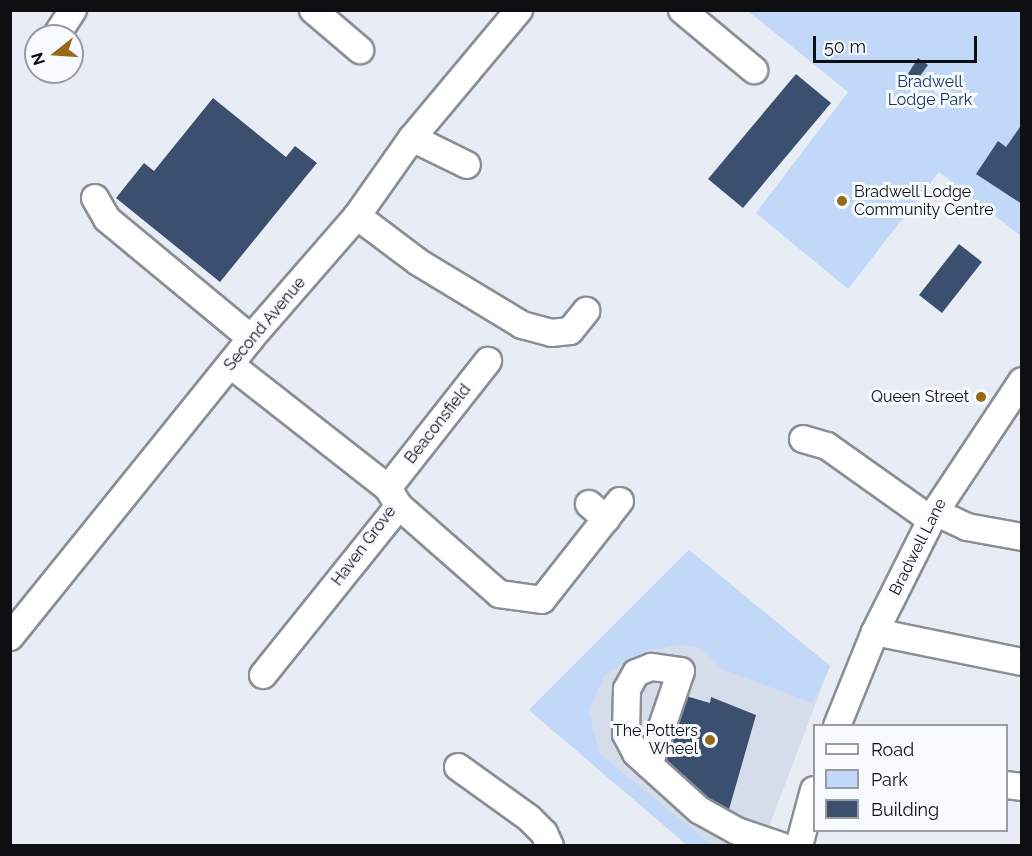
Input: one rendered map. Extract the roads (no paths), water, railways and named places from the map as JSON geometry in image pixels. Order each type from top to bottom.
[{"type":"street","points":[[64,24],[73,10]]},
{"type":"street","name":"Second Avenue","points":[[10,638],[251,338],[357,216],[412,138],[519,10]]},
{"type":"street","points":[[682,10],[754,70]]},
{"type":"street","points":[[326,14],[360,50]]},
{"type":"street","points":[[412,138],[468,165]]},
{"type":"street","points":[[95,198],[107,219],[251,338]]},
{"type":"street","points":[[357,216],[418,262],[522,325],[551,333],[570,331],[586,311]]},
{"type":"street","name":"Beaconsfield","points":[[393,497],[488,361]]},
{"type":"street","name":"Haven Grove","points":[[231,364],[393,497],[263,675]]},
{"type":"street","name":"Bradwell Lane","points":[[838,724],[875,632],[933,516],[1011,412],[1022,381]]},
{"type":"street","points":[[803,439],[835,451],[933,516],[967,527],[1022,537]]},
{"type":"street","points":[[393,497],[499,594],[542,600],[605,508]]},
{"type":"street","points":[[875,632],[1022,662]]},
{"type":"street","points":[[650,765],[699,810],[737,831],[782,846]]},
{"type":"street","points":[[458,767],[529,818],[544,833],[550,846]]},
{"type":"street","points":[[799,846],[813,794]]},
{"type":"place","name":"Bradwell Lodge Community Centre","points":[[842,201]]},
{"type":"place","name":"Queen Street","points":[[981,397]]},
{"type":"place","name":"The Potters Wheel","points":[[710,740]]},
{"type":"park label","name":"Bradwell Lodge Park","points":[[930,91]]}]
